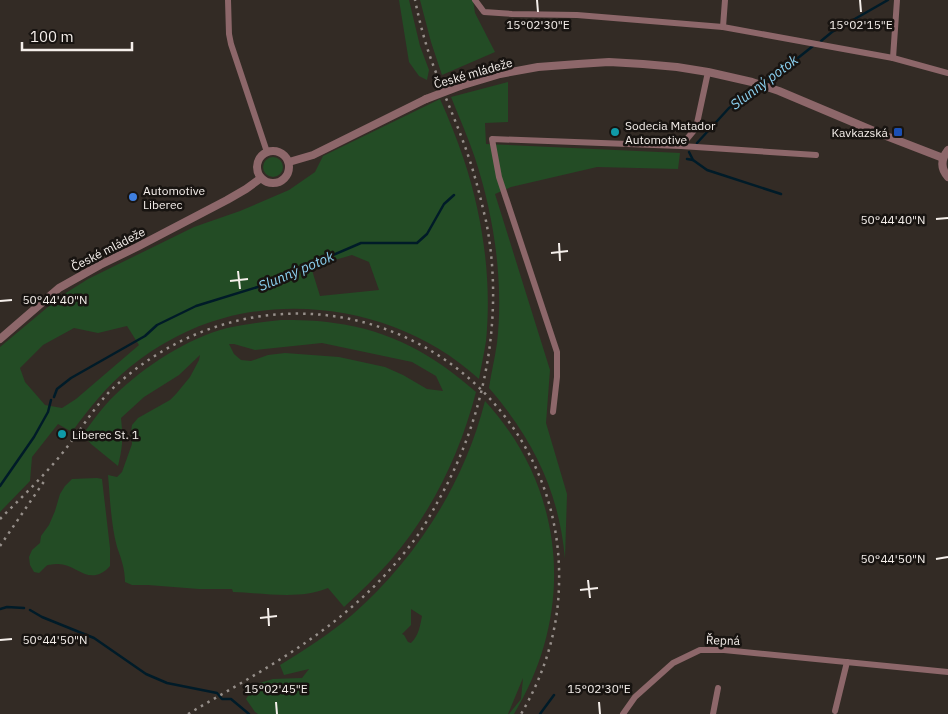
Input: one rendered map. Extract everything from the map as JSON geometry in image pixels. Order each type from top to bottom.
[{"type":"street","points":[[228,0],[228,23],[231,44],[267,152]]},
{"type":"street","points":[[475,0],[484,12],[577,15],[723,27],[893,58],[948,73]]},
{"type":"street","points":[[723,27],[725,0]]},
{"type":"street","points":[[893,58],[897,0]]},
{"type":"street","name":"České mládeže","points":[[289,162],[313,155],[426,99],[460,86],[500,74],[538,68],[610,62],[677,67],[752,82],[772,88],[943,158]]},
{"type":"street","points":[[681,146],[696,128],[708,72]]},
{"type":"street","points":[[553,412],[557,377],[557,352],[499,177],[492,139],[681,146],[816,155]]},
{"type":"street","points":[[948,150],[943,158],[942,168],[948,177]]},
{"type":"street","points":[[267,152],[280,152],[286,156],[289,162],[288,173],[281,181],[270,183],[260,178],[257,169],[258,162],[262,155],[267,152]]},
{"type":"street","name":"České mládeže","points":[[0,339],[59,288],[227,200],[260,178]]},
{"type":"street","name":"Řepná","points":[[622,714],[635,697],[673,663],[700,650],[724,650],[948,672]]},
{"type":"street","points":[[835,711],[847,662]]},
{"type":"street","points":[[712,714],[718,688]]},
{"type":"green space","points":[[399,0],[409,0],[420,46],[429,70],[427,80],[419,76],[409,62]]},
{"type":"green space","points":[[420,0],[473,0],[475,13],[495,52],[442,75]]},
{"type":"green space","points":[[508,82],[508,122],[485,123],[486,144],[680,153],[678,169],[597,167],[511,187],[495,194],[550,370],[546,423],[567,494],[565,559],[557,511],[541,467],[519,427],[489,388],[499,320],[496,249],[482,180],[451,97]]},
{"type":"green space","points":[[440,99],[459,144],[471,182],[481,226],[487,272],[488,318],[479,379],[452,358],[423,340],[392,326],[359,316],[325,310],[291,309],[257,311],[224,318],[186,332],[140,359],[106,390],[72,432],[58,424],[32,457],[30,481],[0,512],[0,347],[61,296],[88,279],[194,227],[240,211],[289,190],[315,172],[323,156]],"holes":[[[352,255],[369,262],[379,290],[320,296],[311,267]],[[127,326],[139,345],[76,399],[62,408],[45,405],[25,382],[20,368],[43,345],[74,328],[98,333]]]},
{"type":"green space","points":[[273,157],[280,160],[283,167],[280,174],[273,177],[266,174],[263,167],[266,160]]},
{"type":"green space","points":[[281,320],[321,321],[354,326],[392,338],[427,356],[476,392],[453,460],[419,523],[374,579],[344,607],[328,588],[306,594],[282,595],[233,592],[232,589],[132,585],[125,582],[124,568],[113,530],[108,475],[117,477],[122,472],[132,444],[132,425],[138,418],[170,400],[176,394],[190,377],[200,355],[179,375],[144,397],[121,418],[122,442],[118,466],[91,444],[83,434],[102,409],[127,384],[181,346],[227,328]],"holes":[[[322,343],[412,362],[436,376],[443,391],[427,389],[385,367],[339,357],[285,353],[268,355],[251,361],[241,360],[234,354],[229,344],[255,350]]]},
{"type":"green space","points":[[485,401],[512,436],[532,473],[546,512],[553,552],[553,593],[547,634],[534,675],[514,714],[509,714],[521,699],[523,678],[508,714],[258,714],[255,712],[246,699],[256,684],[273,679],[302,678],[309,669],[284,675],[280,665],[317,642],[352,615],[397,570],[417,545],[451,490],[476,432]],"holes":[[[411,609],[422,616],[416,637],[411,643],[408,642],[402,634],[411,625]]]},
{"type":"green space","points":[[72,479],[102,479],[110,548],[110,566],[96,575],[83,573],[63,564],[47,566],[39,573],[34,572],[30,565],[29,557],[32,550],[40,543],[41,536],[49,525],[60,494],[65,486]]},
{"type":"waterway","name":"Slunný potok","points":[[821,41],[832,32],[888,0]]},
{"type":"waterway","name":"Slunný potok","points":[[765,84],[813,46]]},
{"type":"waterway","name":"Slunný potok","points":[[697,143],[729,108],[761,87]]},
{"type":"waterway","name":"Slunný potok","points":[[687,159],[693,160],[689,152]]},
{"type":"waterway","points":[[693,160],[707,170],[781,194]]},
{"type":"waterway","name":"Slunný potok","points":[[54,397],[57,389],[71,378],[145,336],[157,325],[196,306],[261,286],[361,243],[417,243],[427,234],[444,204],[454,195]]},
{"type":"waterway","name":"Slunný potok","points":[[0,486],[34,437],[48,412],[51,400]]},
{"type":"waterway","points":[[0,609],[7,607],[24,608]]},
{"type":"waterway","points":[[30,610],[42,617],[94,638],[146,674],[167,683],[217,693],[222,699],[231,699],[249,714]]},
{"type":"waterway","points":[[540,714],[554,695]]},
{"type":"railway","points":[[188,714],[310,640],[347,611],[373,587],[412,543],[422,528],[454,471],[468,437],[479,402],[492,330],[493,293],[491,257],[486,221],[474,174],[429,53],[415,0]]},
{"type":"railway","points":[[0,519],[57,460],[98,405],[120,381],[166,349],[191,336],[270,315],[335,316],[395,333],[450,363],[496,405],[531,457],[553,518],[559,585],[556,619],[543,668],[521,714]]},
{"type":"railway","points":[[0,546],[45,480]]},
{"type":"place","name":"Sodecia Matador Automotive","points":[[615,132]]},
{"type":"place","name":"Kavkazská","points":[[898,132]]},
{"type":"place","name":"Automotive Liberec","points":[[133,197]]},
{"type":"place","name":"Liberec St. 1","points":[[62,434]]}]
